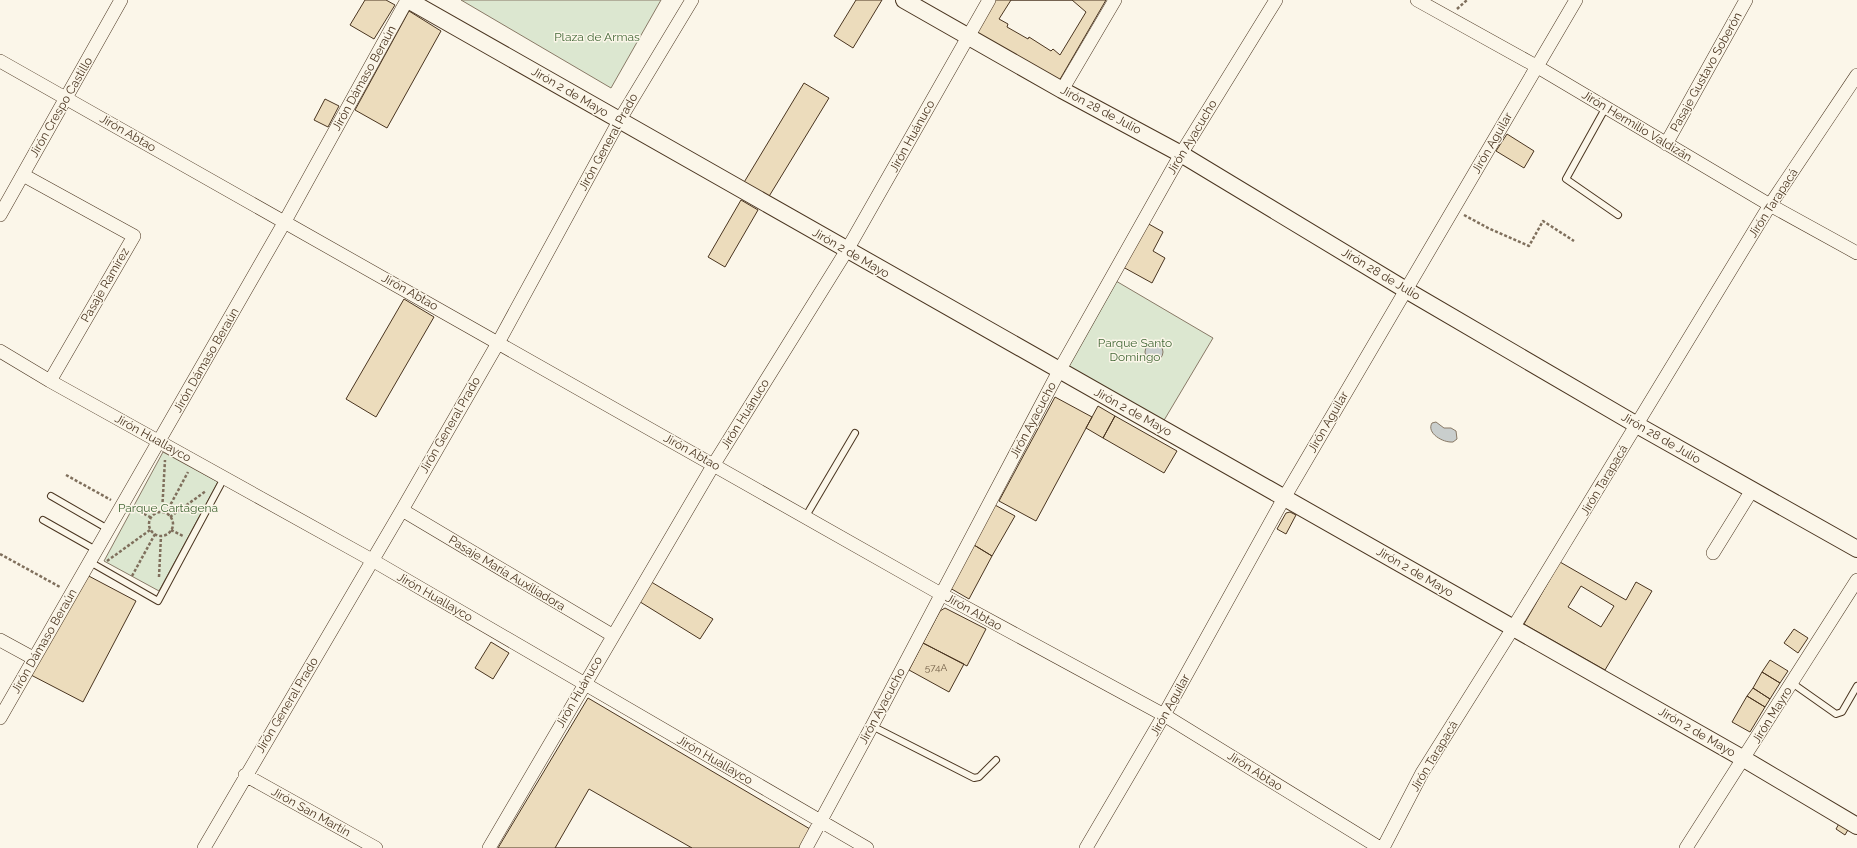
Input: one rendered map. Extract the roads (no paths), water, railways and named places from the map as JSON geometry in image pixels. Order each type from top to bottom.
[{"type":"street","name":"Jirón Crespo Castillo","points":[[0,214],[67,98],[121,0]]},
{"type":"street","name":"Jirón 2 de Mayo","points":[[408,0],[1744,759],[1857,826]]},
{"type":"street","name":"Jirón Dámaso Beraún","points":[[0,718],[71,593],[94,564],[96,550],[122,504],[162,444],[408,0]]},
{"type":"street","name":"Jirón General Prado","points":[[204,848],[245,775],[402,510],[498,343],[619,121],[692,0]]},
{"type":"street","name":"Jirón 28 de Julio","points":[[904,0],[1062,90],[1181,154],[1406,290],[1637,425],[1857,549]]},
{"type":"street","name":"Jirón Huánuco","points":[[489,848],[714,464],[847,250],[989,0]]},
{"type":"street","points":[[1062,90],[1115,0]]},
{"type":"street","name":"Jirón Ayacucho","points":[[806,848],[1060,371],[1181,154],[1276,0]]},
{"type":"street","name":"Jirón Hermilio Valdizán","points":[[1417,0],[1536,66],[1770,205],[1857,253]]},
{"type":"street","name":"Jirón Aguilar","points":[[1086,848],[1164,715],[1284,498],[1576,0]]},
{"type":"street","name":"Pasaje Gustavo Soberón","points":[[1666,144],[1746,0]]},
{"type":"street","name":"Jirón Abtao","points":[[0,61],[284,223],[410,291],[498,343],[806,516],[941,594],[1164,715],[1382,848]]},
{"type":"street","name":"Jirón Tarapacá","points":[[1382,848],[1422,773],[1513,628],[1770,205],[1857,75]]},
{"type":"street","name":"Pasaje Ramírez","points":[[23,175],[134,236],[50,381]]},
{"type":"street","name":"Jirón Huallayco","points":[[0,351],[162,444],[372,560],[867,848]]},
{"type":"street","points":[[1713,553],[1752,490]]},
{"type":"street","name":"Pasaje María Auxiliadora","points":[[402,510],[612,636]]},
{"type":"street","name":"Jirón Mayro","points":[[1686,848],[1857,580]]},
{"type":"street","points":[[0,640],[33,658]]},
{"type":"street","name":"Jirón San Martín","points":[[245,775],[376,848]]},
{"type":"lane","points":[[1606,107],[1566,180],[1618,215]]},
{"type":"lane","points":[[806,516],[855,433]]},
{"type":"lane","points":[[94,564],[158,601],[224,478]]},
{"type":"lane","points":[[50,496],[108,529]]},
{"type":"lane","points":[[43,520],[96,550]]},
{"type":"lane","points":[[1792,683],[1836,714],[1842,712],[1857,686]]},
{"type":"lane","points":[[872,726],[974,778],[979,777],[996,760]]},
{"type":"park label","name":"Plaza de Armas","points":[[597,37]]},
{"type":"park label","name":"Parque Santo Domingo","points":[[1135,350]]},
{"type":"park label","name":"Parque Cartagena","points":[[168,508]]}]
